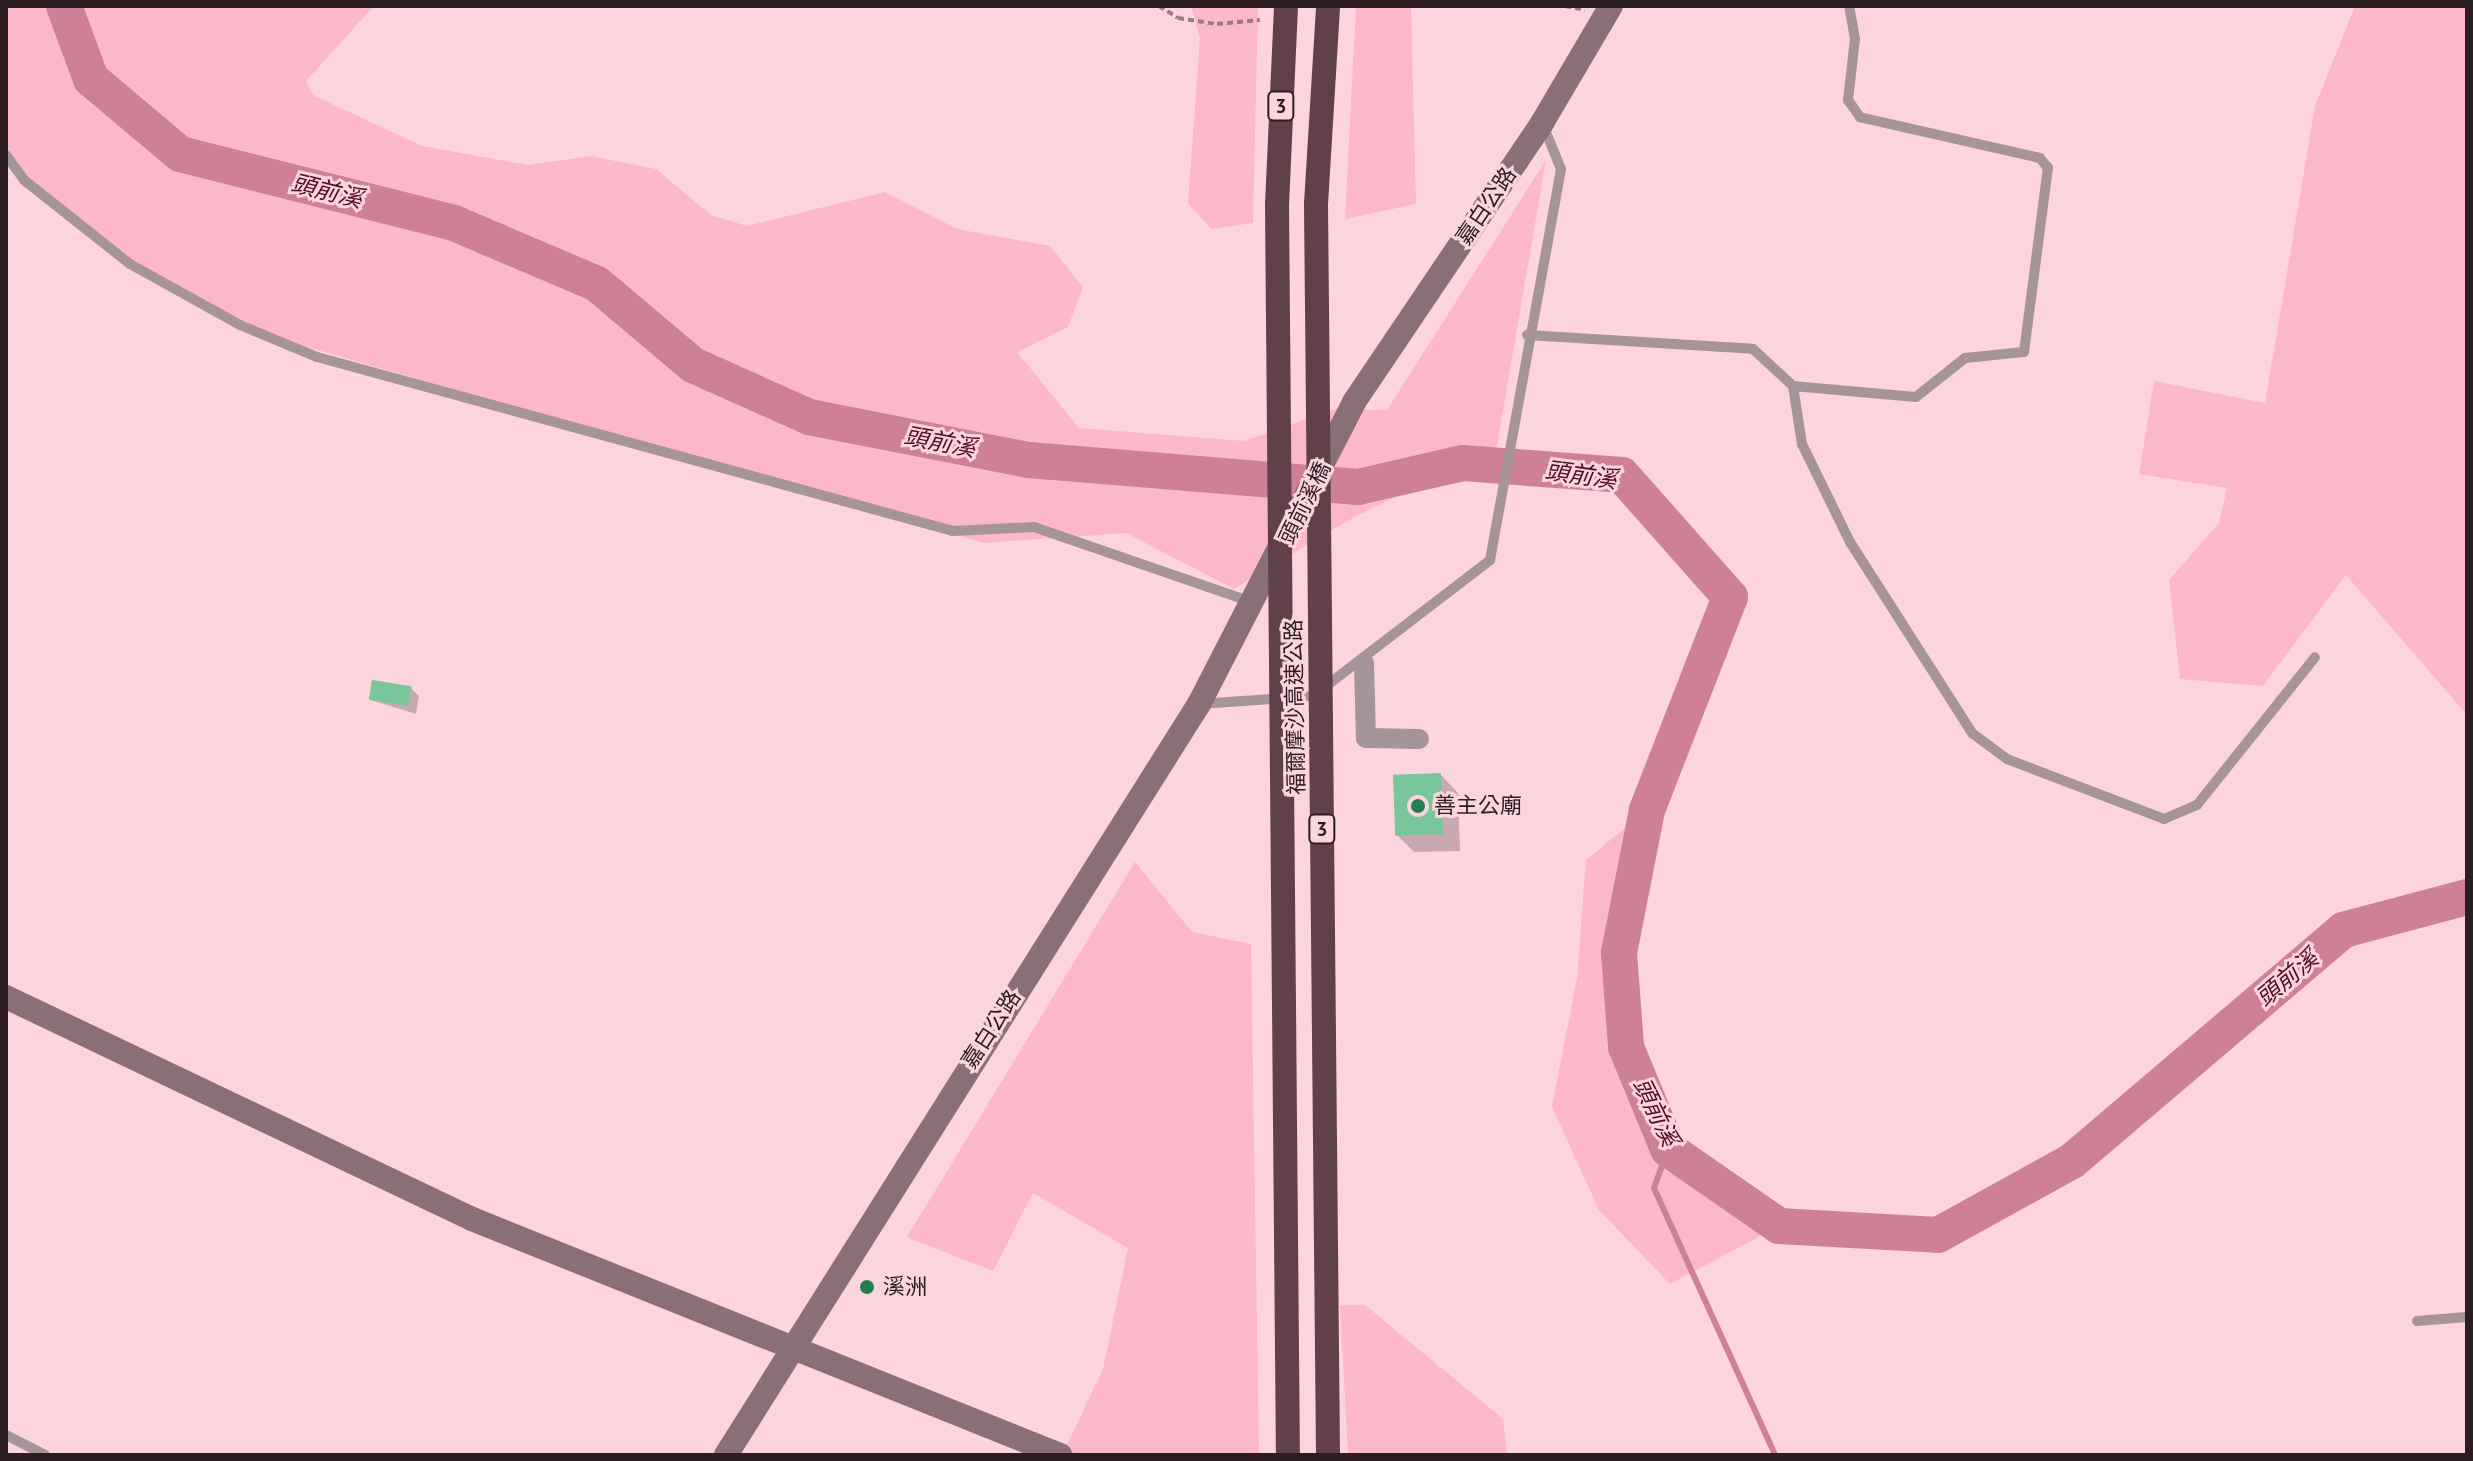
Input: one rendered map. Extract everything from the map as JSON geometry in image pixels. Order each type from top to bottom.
[{"type":"highway","name":"福爾摩沙高速公路","points":[[1286,6],[1277,205],[1288,1455]]},
{"type":"highway","name":"福爾摩沙高速公路","points":[[1328,6],[1316,204],[1328,1455]]},
{"type":"main road","name":"嘉白公路","points":[[1354,402],[1542,123],[1611,6]]},
{"type":"main road","name":"頭前溪橋","points":[[1256,603],[1354,402]]},
{"type":"main road","name":"嘉白公路","points":[[726,1455],[791,1343],[1199,704],[1256,603]]},
{"type":"main road","points":[[6,997],[472,1219],[791,1343],[1060,1455]]},
{"type":"street","points":[[1364,663],[1366,738],[1419,739]]},
{"type":"lane","points":[[1527,335],[1753,349],[1793,386],[1916,397],[1965,358],[2024,352],[2048,168],[2040,158],[1860,117],[1848,100],[1855,39],[1849,6]]},
{"type":"lane","points":[[1199,704],[1313,696],[1364,663],[1490,560],[1527,335],[1561,169],[1542,123]]},
{"type":"lane","points":[[6,155],[24,180],[130,264],[240,325],[317,357],[953,531],[1034,527],[1256,603]]},
{"type":"lane","points":[[1793,386],[1802,444],[1850,542],[1972,733],[2007,759],[2164,819],[2197,805],[2315,657]]},
{"type":"lane","points":[[2417,1321],[2467,1317]]},
{"type":"lane","points":[[6,1435],[45,1455]]},
{"type":"path","points":[[1159,6],[1204,22],[1260,20]]},
{"type":"shaded area","points":[[6,6],[374,6],[306,81],[313,95],[422,146],[528,165],[591,156],[656,169],[711,215],[747,226],[885,192],[957,229],[1050,246],[1083,287],[1068,327],[1017,352],[1079,428],[1244,441],[1335,409],[1387,410],[1546,160],[1497,446],[1347,521],[1234,589],[1126,533],[984,543],[252,331],[130,264],[24,180],[6,155]]},
{"type":"shaded area","points":[[1191,6],[1258,6],[1253,223],[1211,229],[1188,203],[1200,38]]},
{"type":"shaded area","points":[[1356,6],[1411,6],[1416,204],[1345,219]]},
{"type":"shaded area","points":[[2355,6],[2467,6],[2467,715],[2346,575],[2263,686],[2180,679],[2169,580],[2219,523],[2227,488],[2139,474],[2154,381],[2265,403],[2315,106]]},
{"type":"shaded area","points":[[1647,810],[1619,953],[1626,1047],[1668,1149],[1779,1226],[1670,1284],[1599,1210],[1552,1107],[1577,978],[1586,860]]},
{"type":"shaded area","points":[[1135,862],[1192,932],[1251,944],[1259,1455],[1063,1453],[1103,1369],[1128,1248],[1033,1193],[993,1271],[907,1237]]},
{"type":"shaded area","points":[[1340,1305],[1365,1305],[1503,1419],[1507,1455],[1348,1455]]},
{"type":"building","points":[[372,680],[412,686],[408,706],[369,700]]},
{"type":"building","name":"善主公廟","points":[[1441,773],[1443,834],[1395,836],[1393,775]]},
{"type":"waterway","name":"頭前溪","points":[[64,6],[91,79],[180,154],[454,223],[597,284],[693,365],[809,417],[1029,460],[1358,487],[1463,463],[1622,475],[1730,597],[1647,810],[1619,953],[1626,1047],[1668,1149],[1779,1226],[1938,1235],[2072,1161],[2343,930],[2467,897]]},
{"type":"waterway","points":[[1668,1149],[1654,1188],[1775,1455]]},
{"type":"place","name":"善主公廟","points":[[1418,806]]},
{"type":"place","name":"溪洲","points":[[867,1287]]}]
